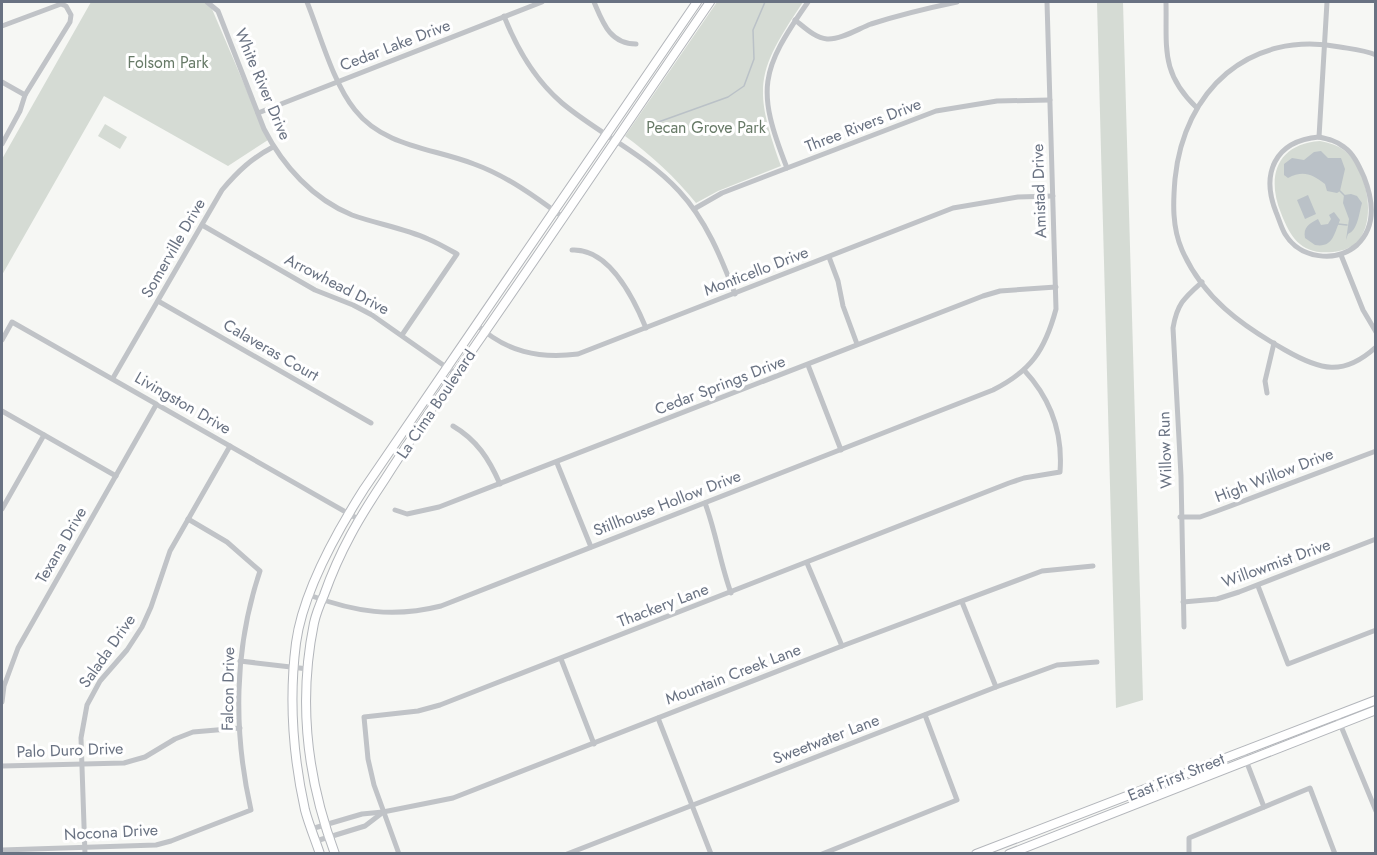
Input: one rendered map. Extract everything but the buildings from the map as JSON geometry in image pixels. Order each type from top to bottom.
[{"type":"street","name":"White River Drive","points":[[207,2],[218,11],[273,147],[288,168],[332,205],[359,217],[427,238],[457,254],[402,335]]},
{"type":"street","points":[[309,2],[338,81],[355,110],[369,125],[385,136],[476,164],[519,186],[564,218]]},
{"type":"street","name":"Cedar Lake Drive","points":[[258,113],[542,2]]},
{"type":"street","points":[[594,2],[608,31],[624,44],[636,44]]},
{"type":"street","name":"La Cima Boulevard","points":[[320,854],[305,812],[295,748],[292,702],[296,642],[309,595],[340,526],[697,2]]},
{"type":"street","name":"La Cima Boulevard","points":[[335,854],[315,793],[305,713],[314,621],[344,544],[358,519],[710,2]]},
{"type":"street","points":[[787,168],[772,131],[766,102],[766,89],[774,56],[808,2]]},
{"type":"street","points":[[795,20],[813,34],[824,39],[833,39],[915,11],[957,2]]},
{"type":"street","name":"Amistad Drive","points":[[1024,370],[1032,363],[1050,331],[1056,309],[1047,2]]},
{"type":"street","points":[[1166,2],[1168,65],[1180,90],[1197,108]]},
{"type":"street","points":[[1319,137],[1327,2]]},
{"type":"street","points":[[2,26],[61,4],[66,6],[71,15],[70,22],[25,96],[20,111],[2,144]]},
{"type":"street","points":[[504,16],[513,38],[543,84],[562,103],[664,176],[694,208],[714,242],[735,294]]},
{"type":"street","points":[[1376,55],[1323,44],[1301,43],[1277,47],[1247,58],[1226,72],[1208,91],[1197,108],[1182,142],[1176,171],[1173,217],[1183,252],[1202,282],[1219,304],[1234,318],[1310,364],[1325,368],[1339,367],[1352,362],[1376,347]]},
{"type":"street","points":[[2,82],[25,96]]},
{"type":"street","name":"Three Rivers Drive","points":[[694,208],[722,193],[936,111],[997,100],[1050,100]]},
{"type":"street","points":[[1319,137],[1343,145],[1351,153],[1358,163],[1372,200],[1371,223],[1365,235],[1359,243],[1341,255],[1314,255],[1302,251],[1292,243],[1285,234],[1269,190],[1269,178],[1283,150],[1294,142],[1319,137]]},
{"type":"street","name":"Somerville Drive","points":[[113,378],[222,190],[255,156],[273,147]]},
{"type":"street","name":"Monticello Drive","points":[[476,324],[515,350],[529,354],[563,356],[578,354],[953,208],[1018,197],[1053,196]]},
{"type":"street","name":"Arrowhead Drive","points":[[202,225],[315,290],[372,315],[456,374]]},
{"type":"street","points":[[572,250],[584,249],[599,258],[612,271],[632,296],[646,328]]},
{"type":"street","points":[[1341,255],[1363,310],[1376,332]]},
{"type":"street","points":[[829,257],[857,344]]},
{"type":"street","name":"Willow Run","points":[[1184,627],[1180,518],[1181,476],[1173,328],[1175,314],[1180,303],[1202,282]]},
{"type":"street","name":"Cedar Springs Drive","points":[[395,510],[407,514],[425,511],[500,484],[857,344],[1000,291],[1056,287]]},
{"type":"street","name":"Calaveras Court","points":[[158,301],[371,423]]},
{"type":"street","name":"Livingston Drive","points":[[2,340],[12,322],[358,519]]},
{"type":"street","points":[[1267,393],[1265,381],[1274,343]]},
{"type":"street","points":[[808,365],[841,450]]},
{"type":"street","name":"Stillhouse Hollow Drive","points":[[309,595],[360,610],[388,614],[416,612],[441,606],[993,390],[1009,382],[1024,370]]},
{"type":"street","name":"Thackery Lane","points":[[383,812],[368,759],[364,717],[418,711],[440,705],[1009,483],[1060,472],[1060,441],[1056,422],[1042,392],[1024,370]]},
{"type":"street","name":"Texana Drive","points":[[2,702],[3,686],[18,648],[156,405]]},
{"type":"street","points":[[2,411],[116,476]]},
{"type":"street","points":[[453,426],[475,441],[491,464],[500,484]]},
{"type":"street","points":[[2,509],[44,435]]},
{"type":"street","name":"Salada Drive","points":[[85,851],[82,726],[89,700],[100,681],[127,650],[142,627],[168,556],[230,446]]},
{"type":"street","name":"High Willow Drive","points":[[1180,518],[1200,517],[1376,451]]},
{"type":"street","points":[[557,463],[591,547]]},
{"type":"street","points":[[705,503],[713,525],[720,564],[731,593]]},
{"type":"street","name":"Falcon Drive","points":[[188,519],[231,545],[260,570],[246,619],[240,661],[240,728],[251,810]]},
{"type":"street","name":"Willowmist Drive","points":[[1183,602],[1217,599],[1258,586],[1376,539]]},
{"type":"street","points":[[807,563],[842,646]]},
{"type":"street","name":"Mountain Creek Lane","points":[[311,829],[362,814],[453,798],[842,646],[1042,571],[1093,566]]},
{"type":"street","points":[[1258,586],[1288,664],[1376,630]]},
{"type":"street","points":[[962,602],[996,687]]},
{"type":"street","points":[[561,659],[594,744]]},
{"type":"street","points":[[240,661],[308,669]]},
{"type":"street","name":"Sweetwater Lane","points":[[567,854],[1056,665],[1097,662]]},
{"type":"street","name":"East First Street","points":[[976,854],[1376,700]]},
{"type":"street","name":"East First Street","points":[[1009,854],[1159,793],[1376,710]]},
{"type":"street","points":[[1336,714],[1375,809]]},
{"type":"street","points":[[822,854],[957,800],[925,715]]},
{"type":"street","points":[[658,718],[711,854]]},
{"type":"street","name":"Palo Duro Drive","points":[[2,766],[132,762],[193,732],[240,728]]},
{"type":"street","points":[[1242,750],[1264,807]]},
{"type":"street","points":[[1155,784],[1159,793]]},
{"type":"street","points":[[1189,854],[1189,838],[1310,788],[1335,854]]},
{"type":"street","name":"Nocona Drive","points":[[2,850],[85,851],[161,844],[251,810]]},
{"type":"street","points":[[383,812],[399,854]]},
{"type":"street","name":"Mountain Creek Lane","points":[[316,841],[365,826],[383,812]]},
{"type":"street","points":[[1083,813],[1087,822]]},
{"type":"street","points":[[1045,828],[1049,838]]},
{"type":"green space","name":"Folsom Park","points":[[91,2],[209,2],[268,140],[228,166],[104,96],[2,275],[2,159]]},
{"type":"green space","name":"Pecan Grove Park","points":[[717,2],[803,2],[776,45],[764,80],[763,97],[766,116],[781,166],[718,191],[696,203],[663,167],[625,136]]},
{"type":"green space","points":[[1097,2],[1123,2],[1143,700],[1116,708]]},
{"type":"green space","points":[[105,124],[127,137],[120,149],[98,136]]},
{"type":"green space","points":[[1320,141],[1339,147],[1353,159],[1364,182],[1367,195],[1368,208],[1364,232],[1353,246],[1337,252],[1313,251],[1294,238],[1281,213],[1275,187],[1275,175],[1285,155],[1305,143]]},
{"type":"shaded area","points":[[1321,151],[1328,158],[1341,158],[1345,169],[1340,191],[1337,193],[1327,191],[1325,184],[1312,176],[1298,174],[1288,178],[1284,175],[1284,164],[1292,158],[1304,160],[1314,152]]},
{"type":"shaded area","points":[[1308,195],[1316,214],[1305,219],[1297,200]]},
{"type":"shaded area","points":[[1344,195],[1357,196],[1362,203],[1356,225],[1346,240],[1349,219],[1343,203]]},
{"type":"shaded area","points":[[1334,212],[1340,220],[1329,242],[1315,245],[1305,238],[1305,231],[1309,224],[1318,219],[1321,225],[1328,224],[1331,219],[1329,215]]},
{"type":"waterway","points":[[650,125],[728,97],[744,86],[754,59],[753,30],[765,2]]},
{"type":"waterway","points":[[1340,191],[1344,195]]},
{"type":"waterway","points":[[1338,224],[1347,225]]}]
